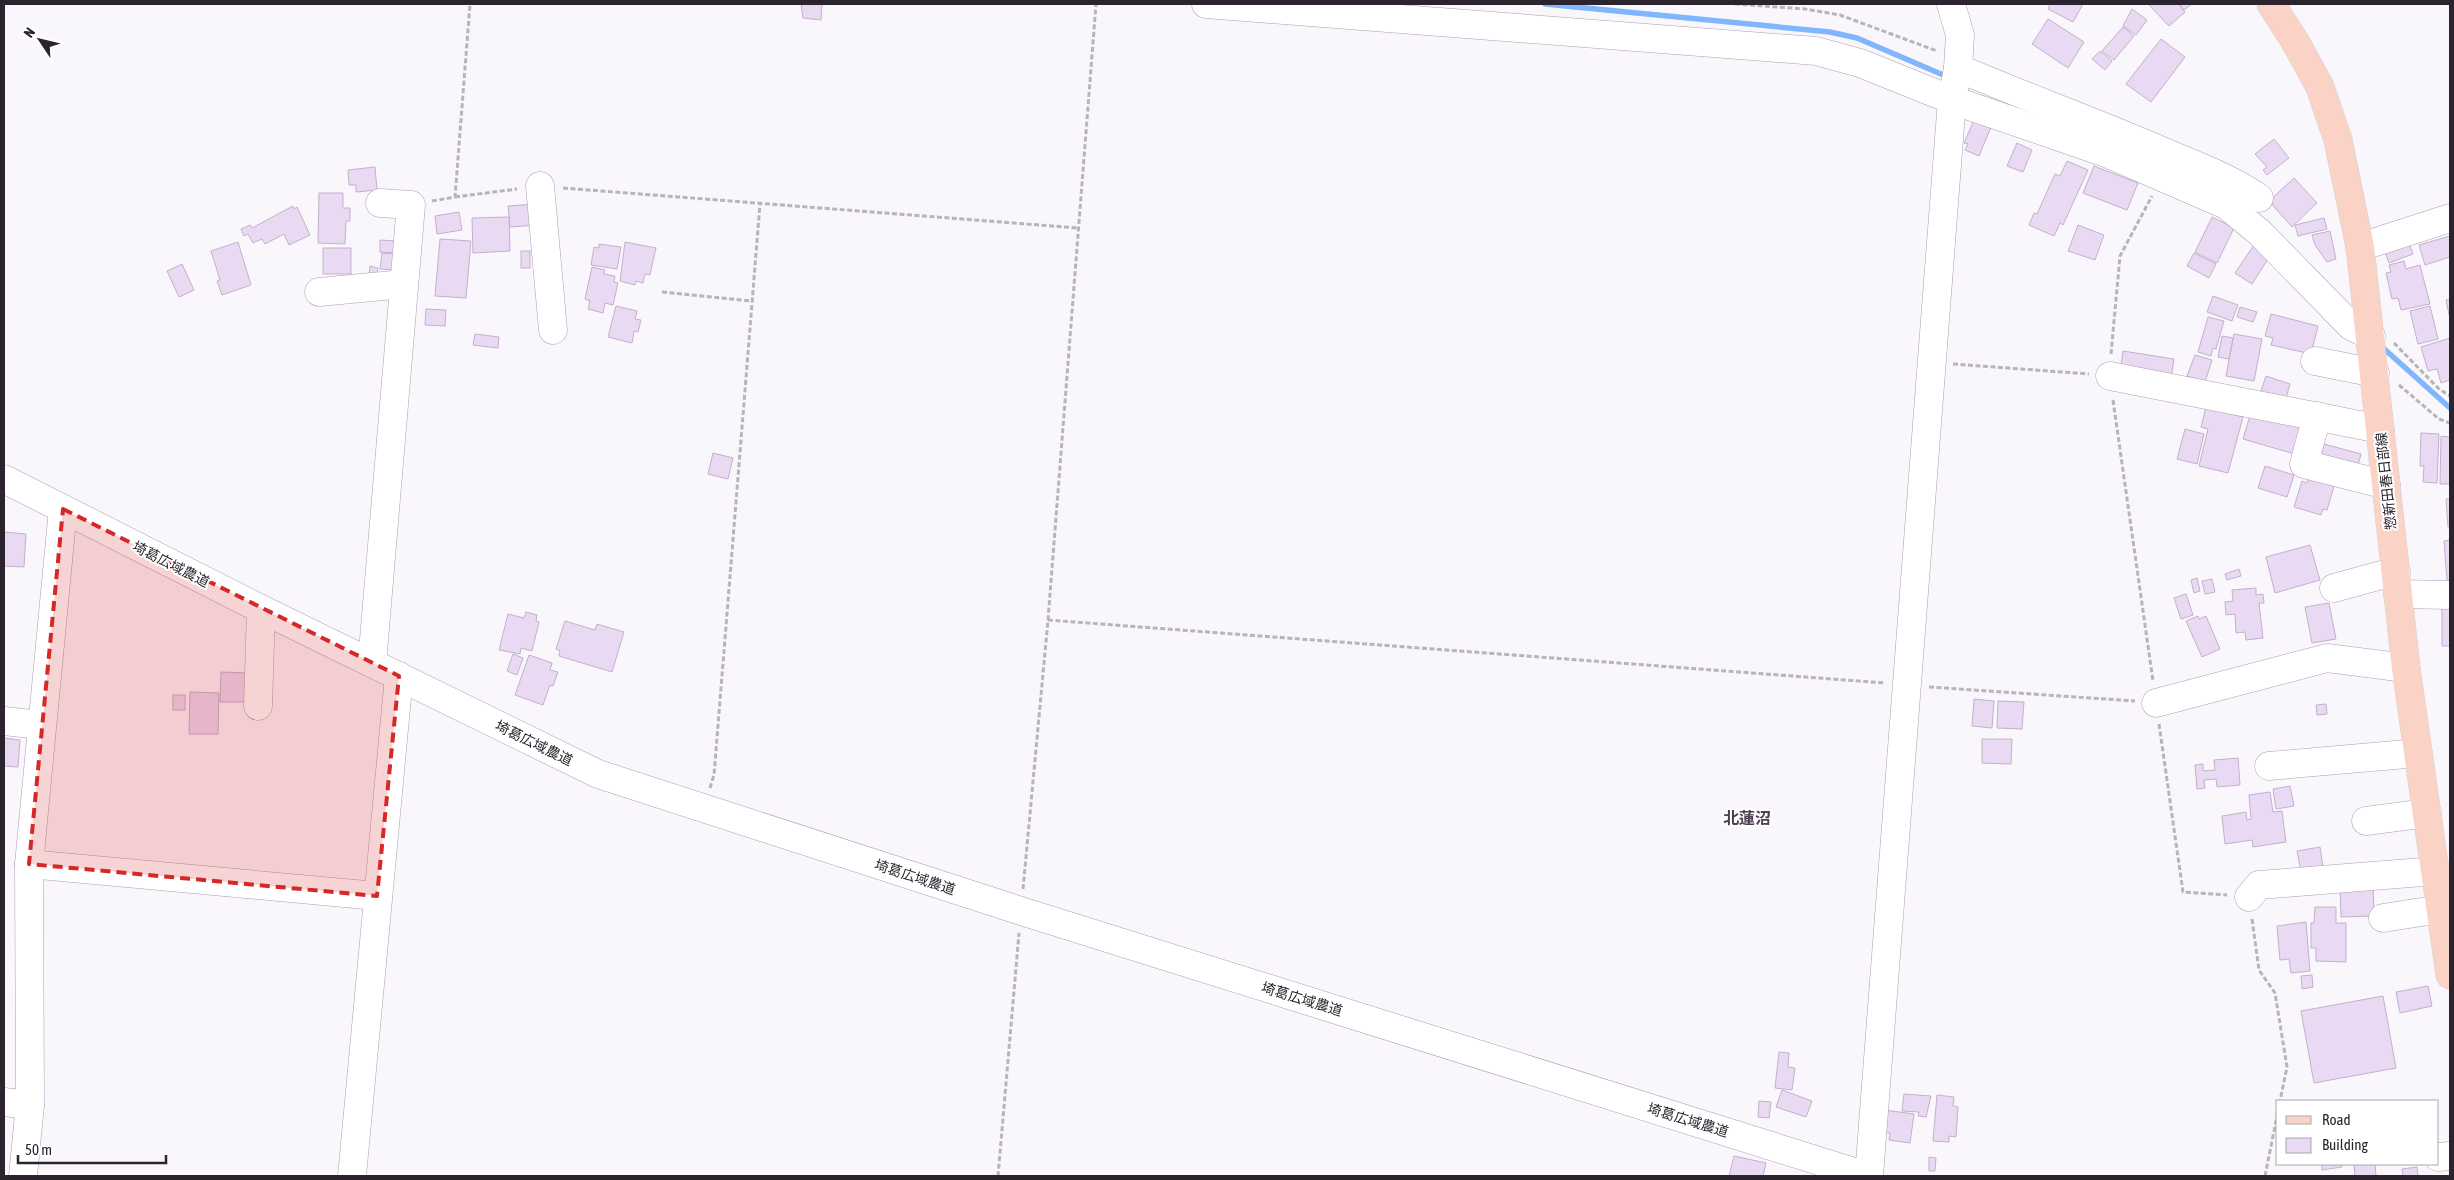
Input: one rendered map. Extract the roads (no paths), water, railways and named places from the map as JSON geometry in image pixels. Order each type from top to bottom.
[{"type":"main road","name":"惣新田春日部線","points":[[2270,4],[2296,43],[2320,87],[2338,140],[2360,247],[2372,341],[2406,668],[2450,975]]},
{"type":"street","points":[[1206,4],[1816,51],[1860,63],[1952,100],[2106,154],[2226,205],[2259,232],[2351,326],[2372,341]]},
{"type":"street","points":[[1868,1176],[1933,363],[1952,100],[1959,64],[1960,35],[1950,4]]},
{"type":"street","points":[[1959,64],[2042,104],[2130,137],[2232,181],[2259,198]]},
{"type":"street","points":[[540,186],[553,330]]},
{"type":"street","points":[[372,663],[411,205],[380,203]]},
{"type":"street","points":[[2360,247],[2450,218]]},
{"type":"street","points":[[319,292],[404,284]]},
{"type":"street","points":[[2315,361],[2372,341]]},
{"type":"street","points":[[2110,376],[2380,429]]},
{"type":"street","points":[[2317,416],[2304,464],[2386,485]]},
{"type":"street","name":"埼葛広域農道","points":[[4,479],[261,609],[598,774],[1021,911],[1868,1176]]},
{"type":"street","points":[[23,1176],[17,1103],[29,864],[63,509]]},
{"type":"street","points":[[2334,588],[2397,583],[2450,595]]},
{"type":"street","points":[[258,706],[261,609]]},
{"type":"street","points":[[2156,702],[2327,658],[2406,668]]},
{"type":"street","points":[[352,1176],[399,676]]},
{"type":"street","points":[[4,721],[42,725]]},
{"type":"street","points":[[2269,766],[2418,753]]},
{"type":"street","points":[[2366,822],[2427,813]]},
{"type":"street","points":[[29,864],[377,896]]},
{"type":"street","points":[[2248,897],[2259,886],[2435,871]]},
{"type":"street","points":[[2383,918],[2441,909]]},
{"type":"waterway","points":[[1545,4],[1830,32],[1857,38],[1948,77]]},
{"type":"waterway","points":[[2381,346],[2450,408]]},
{"type":"district","name":"北蓮沼","points":[[1747,818]]}]
